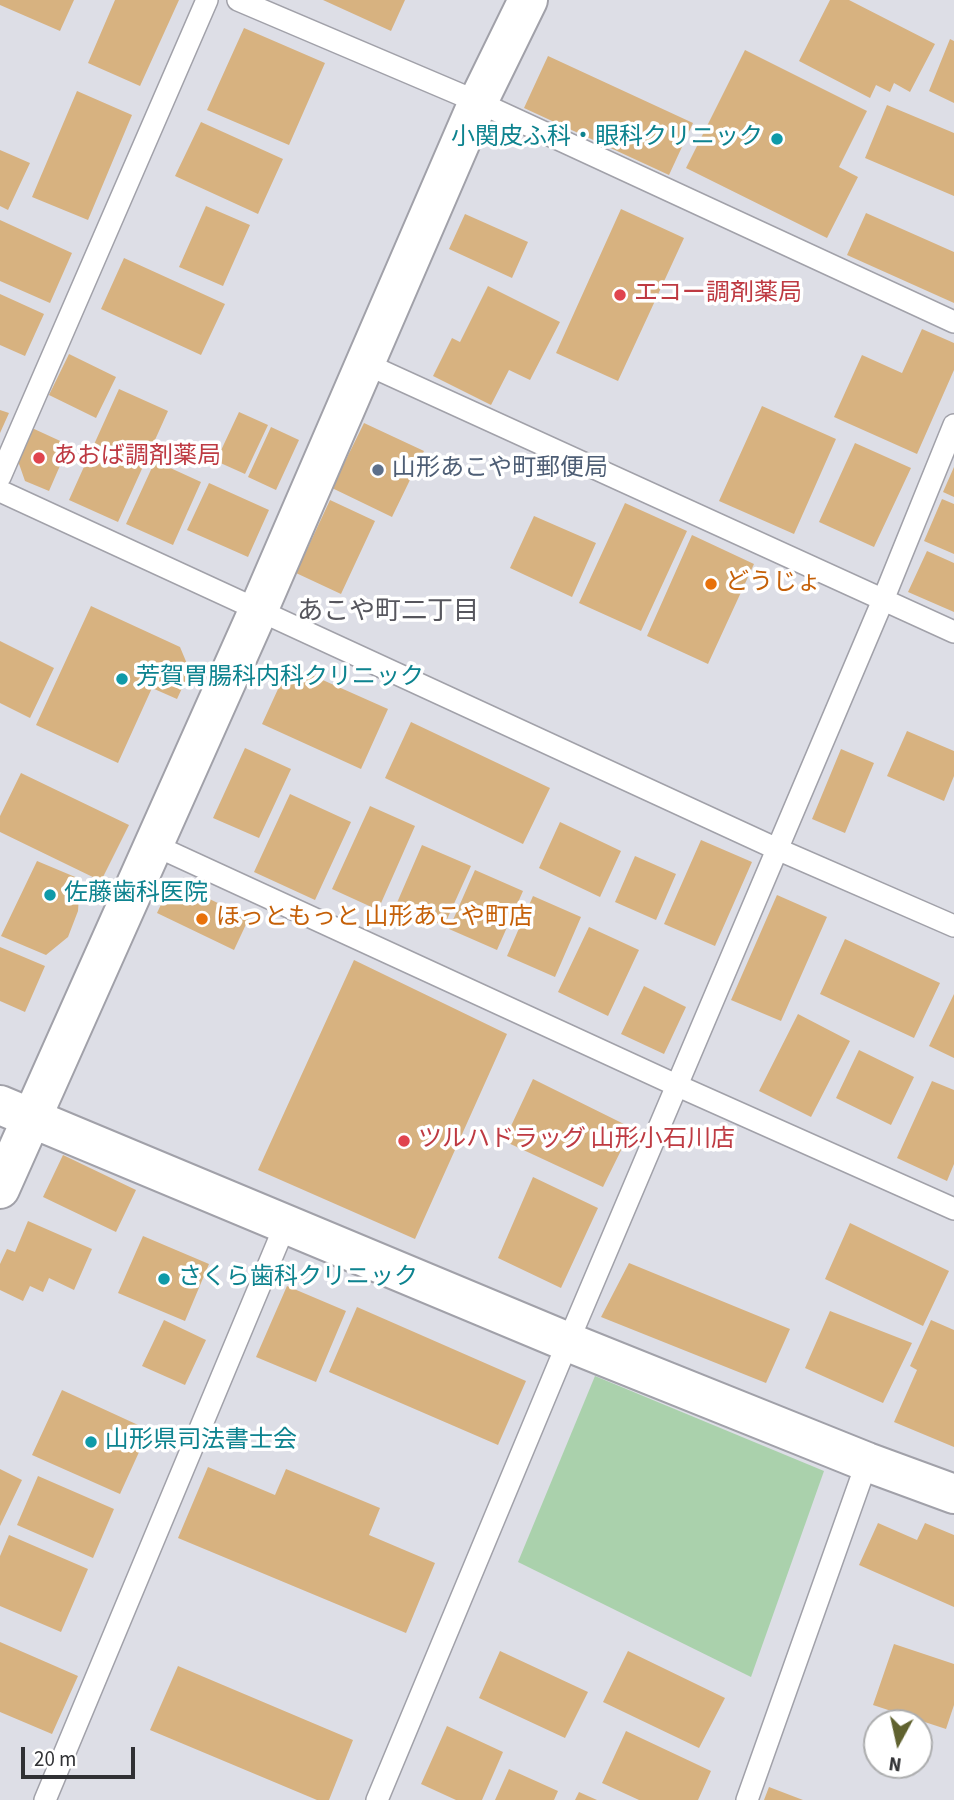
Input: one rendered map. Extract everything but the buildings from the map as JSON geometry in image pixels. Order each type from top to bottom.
[{"type":"street","points":[[0,1189],[16,1111],[153,845],[258,611],[478,102],[528,0]]},
{"type":"street","points":[[16,1111],[568,1342],[867,1462],[954,1494]]},
{"type":"lane","points":[[0,477],[207,0]]},
{"type":"lane","points":[[238,0],[478,102],[954,322]]},
{"type":"lane","points":[[364,363],[954,632]]},
{"type":"lane","points":[[377,1800],[676,1085],[883,600],[954,425]]},
{"type":"lane","points":[[0,491],[777,849],[954,926]]},
{"type":"lane","points":[[153,845],[676,1085],[954,1209]]},
{"type":"lane","points":[[44,1800],[286,1223]]},
{"type":"lane","points":[[747,1800],[867,1462]]},
{"type":"green space","points":[[595,1376],[824,1471],[751,1677],[518,1562]]},
{"type":"place","name":"小関皮ふ科・眼科クリニック","points":[[777,139]]},
{"type":"place","name":"エコー調剤薬局","points":[[620,295]]},
{"type":"place","name":"あおば調剤薬局","points":[[39,458]]},
{"type":"place","name":"山形あこや町郵便局","points":[[378,470]]},
{"type":"place","name":"どうじょ","points":[[711,584]]},
{"type":"place","name":"芳賀胃腸科内科クリニック","points":[[122,679]]},
{"type":"place","name":"佐藤歯科医院","points":[[50,895]]},
{"type":"place","name":"ほっともっと 山形あこや町店","points":[[202,919]]},
{"type":"place","name":"ツルハドラッグ 山形小石川店","points":[[404,1141]]},
{"type":"place","name":"さくら歯科クリニック","points":[[164,1279]]},
{"type":"place","name":"山形県司法書士会","points":[[91,1442]]},
{"type":"district","name":"あこや町二丁目","points":[[388,613]]}]
